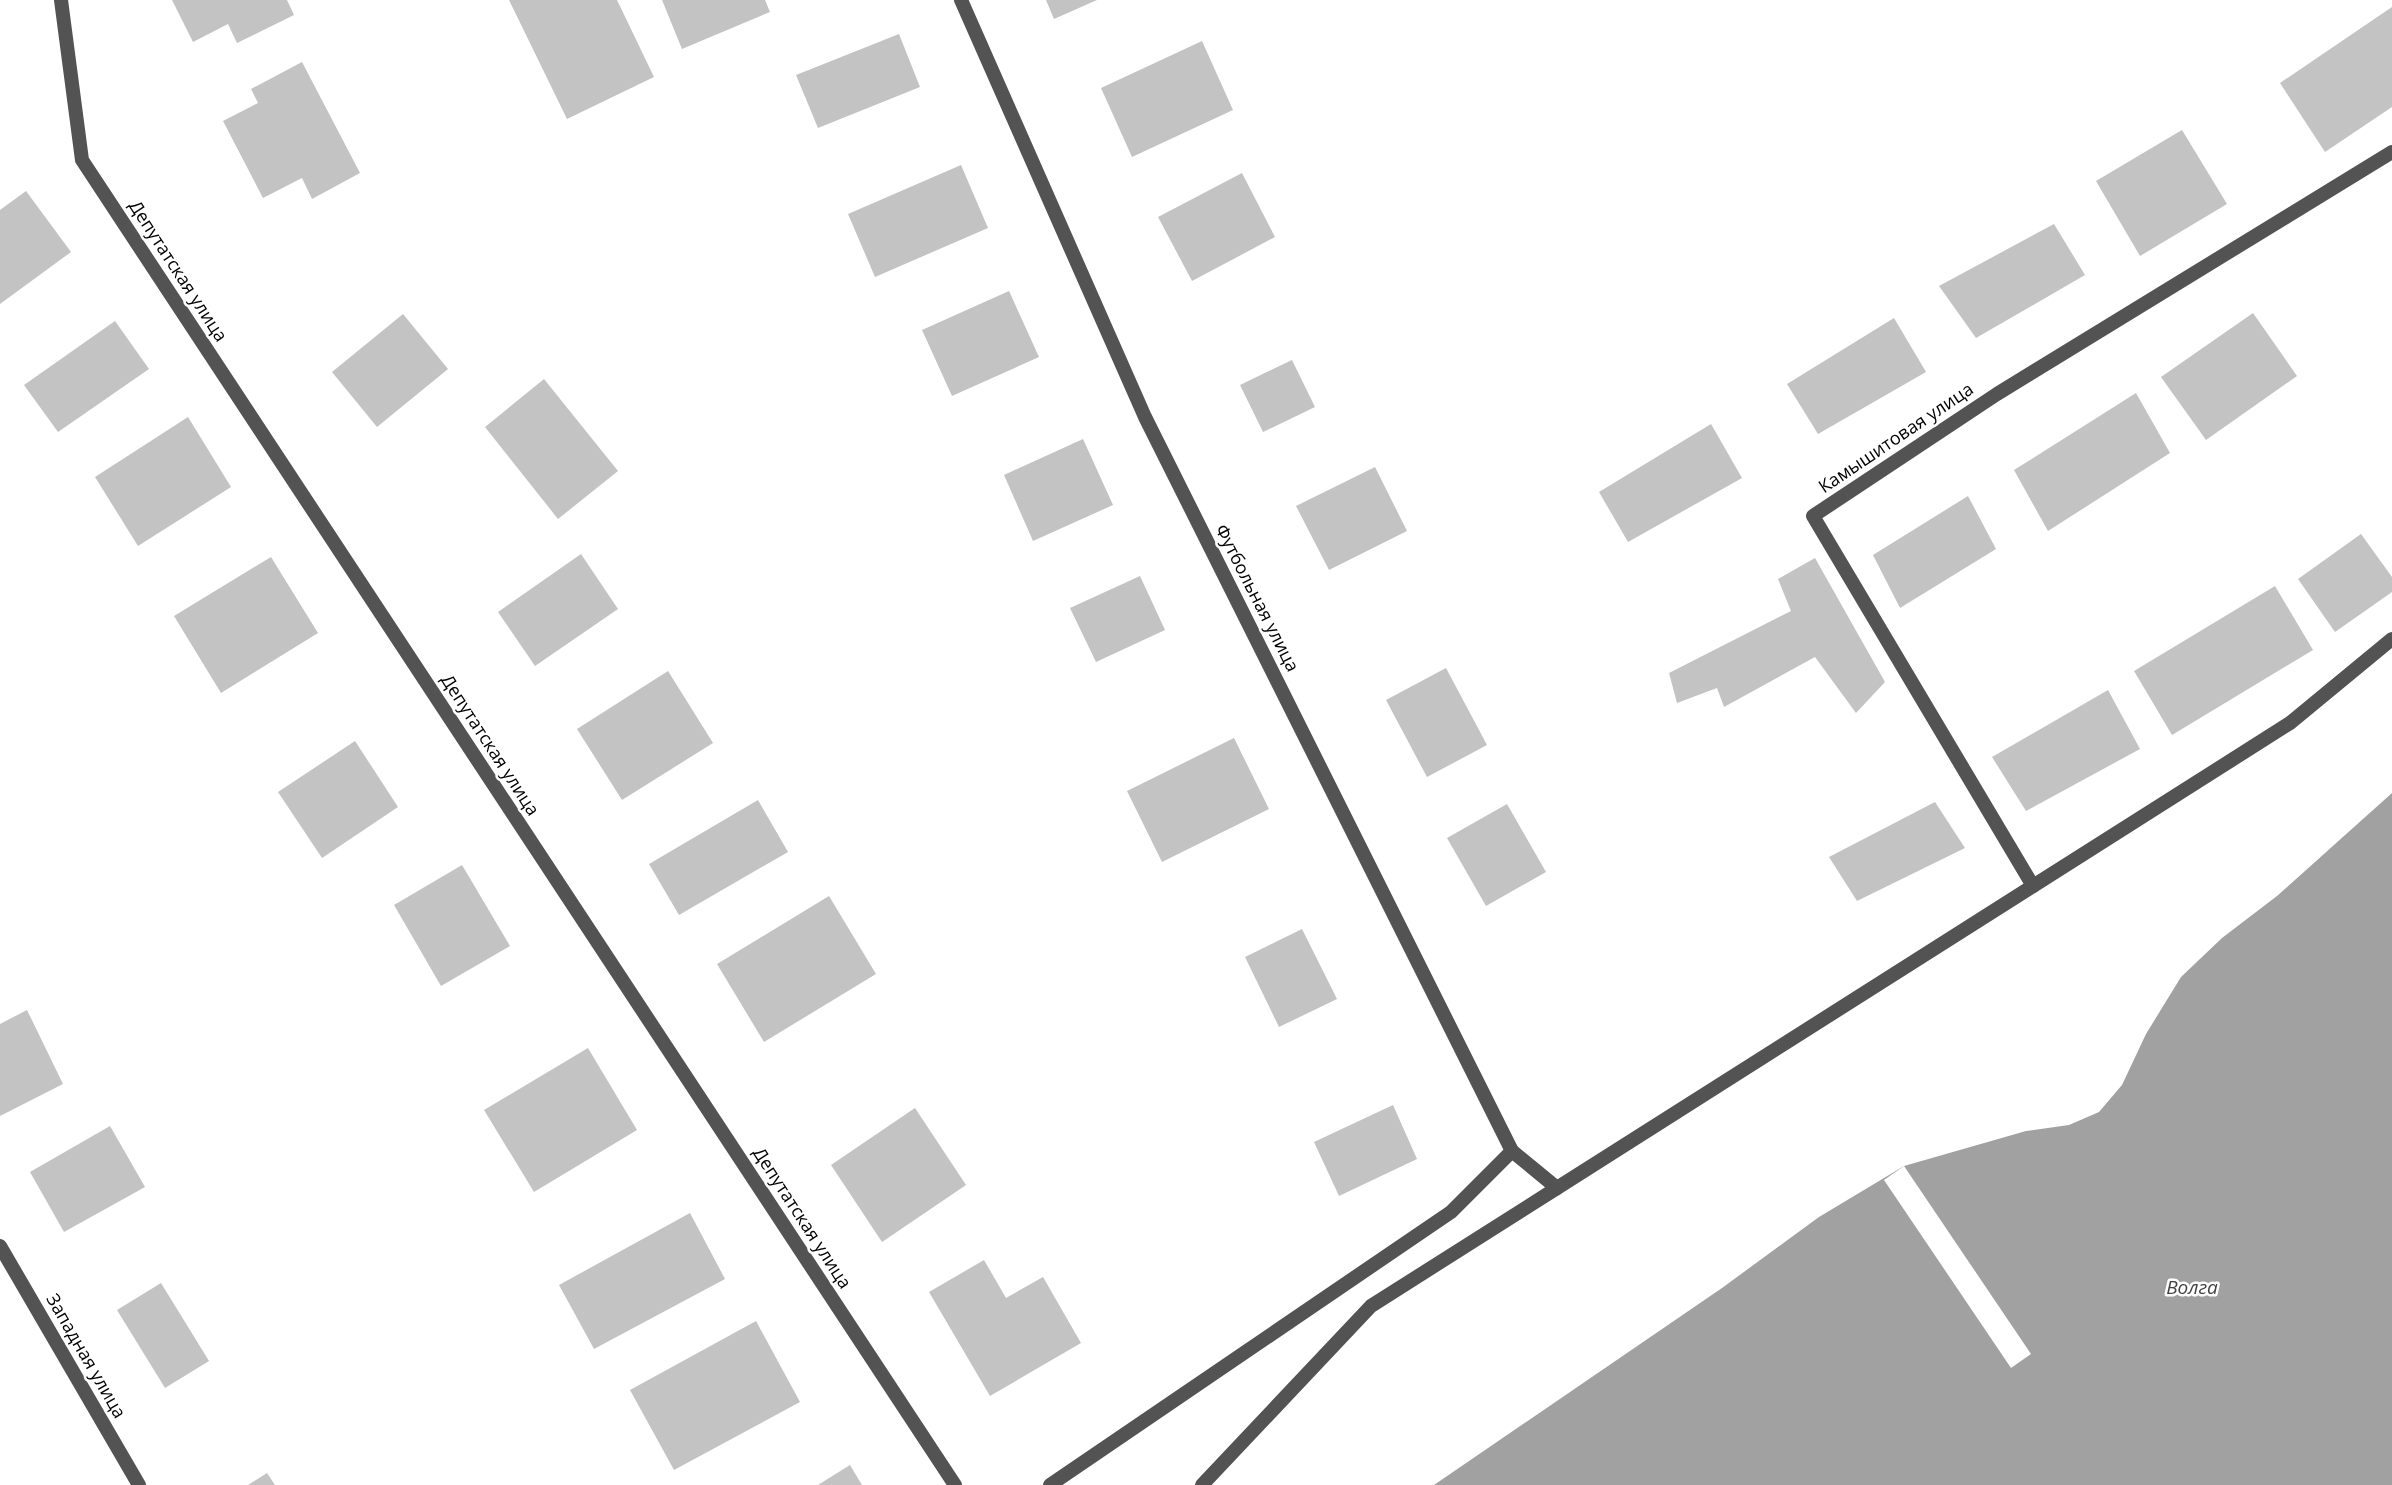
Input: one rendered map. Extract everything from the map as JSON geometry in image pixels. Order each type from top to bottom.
[{"type":"street","name":"Депутатская улица","points":[[61,0],[82,160],[955,1485]]},
{"type":"street","name":"Футбольная улица","points":[[961,0],[1145,417],[1512,1151],[1557,1188]]},
{"type":"street","name":"Камышитовая улица","points":[[2033,886],[1813,516],[1997,394],[2392,152]]},
{"type":"street","points":[[1202,1485],[1371,1306],[2290,723],[2392,639]]},
{"type":"street","points":[[1050,1485],[1451,1212],[1512,1151]]},
{"type":"street","name":"Западная улица","points":[[0,1246],[139,1485]]},
{"type":"water","name":"Волга","points":[[2392,793],[2392,1485],[1434,1485],[1722,1288],[1819,1217],[1904,1166],[2026,1131],[2069,1125],[2099,1112],[2122,1085],[2146,1034],[2181,977],[2222,938],[2277,896]]},
{"type":"pier","points":[[1904,1166],[2031,1354],[2011,1368],[1884,1180]]},
{"type":"building","points":[[172,0],[287,0],[294,15],[237,43],[228,24],[193,42]]},
{"type":"building","points":[[509,0],[617,0],[654,77],[567,119]]},
{"type":"building","points":[[662,0],[765,0],[770,12],[682,49]]},
{"type":"building","points":[[1046,0],[1097,0],[1054,19]]},
{"type":"building","points":[[2392,7],[2392,107],[2325,152],[2280,83]]},
{"type":"building","points":[[899,34],[920,87],[818,128],[796,75]]},
{"type":"building","points":[[1202,41],[1233,110],[1132,157],[1101,88]]},
{"type":"building","points":[[302,62],[360,173],[312,199],[302,178],[263,198],[223,121],[258,103],[251,89]]},
{"type":"building","points":[[2182,130],[2227,204],[2140,256],[2096,181]]},
{"type":"building","points":[[961,165],[988,228],[875,277],[848,214]]},
{"type":"building","points":[[1242,173],[1275,237],[1192,281],[1158,217]]},
{"type":"building","points":[[26,191],[71,252],[0,304],[0,210]]},
{"type":"building","points":[[2054,224],[2085,275],[1976,338],[1939,286]]},
{"type":"building","points":[[1009,291],[1039,357],[952,396],[922,330]]},
{"type":"building","points":[[2253,313],[2297,376],[2206,440],[2161,377]]},
{"type":"building","points":[[403,314],[448,369],[377,427],[332,372]]},
{"type":"building","points":[[1894,318],[1926,372],[1818,434],[1787,384]]},
{"type":"building","points":[[115,321],[149,369],[58,432],[24,385]]},
{"type":"building","points":[[1292,360],[1315,407],[1263,432],[1240,385]]},
{"type":"building","points":[[544,379],[618,471],[558,519],[485,427]]},
{"type":"building","points":[[2136,393],[2170,453],[2048,531],[2014,470]]},
{"type":"building","points":[[188,417],[231,487],[138,546],[95,477]]},
{"type":"building","points":[[1711,424],[1742,478],[1628,542],[1599,492]]},
{"type":"building","points":[[1083,439],[1113,505],[1033,541],[1004,475]]},
{"type":"building","points":[[1375,467],[1407,531],[1329,570],[1296,506]]},
{"type":"building","points":[[1968,496],[1996,549],[1900,608],[1873,555]]},
{"type":"building","points":[[2361,534],[2392,577],[2392,592],[2335,632],[2298,579]]},
{"type":"building","points":[[581,554],[618,609],[535,666],[498,612]]},
{"type":"building","points":[[271,557],[318,633],[221,693],[174,616]]},
{"type":"building","points":[[1815,558],[1885,682],[1856,713],[1815,657],[1724,707],[1717,688],[1677,703],[1669,673],[1791,611],[1778,579]]},
{"type":"building","points":[[1140,576],[1165,630],[1096,662],[1070,608]]},
{"type":"building","points":[[2275,586],[2313,650],[2172,735],[2134,671]]},
{"type":"building","points":[[1446,668],[1487,745],[1427,777],[1386,700]]},
{"type":"building","points":[[668,671],[713,743],[622,800],[577,729]]},
{"type":"building","points":[[2108,690],[2140,749],[2026,811],[1992,757]]},
{"type":"building","points":[[1234,738],[1269,809],[1162,862],[1127,791]]},
{"type":"building","points":[[355,741],[398,807],[322,858],[278,792]]},
{"type":"building","points":[[758,800],[788,852],[679,915],[649,864]]},
{"type":"building","points":[[1935,802],[1965,848],[1857,901],[1829,857]]},
{"type":"building","points":[[1507,804],[1546,872],[1486,906],[1447,838]]},
{"type":"building","points":[[462,865],[510,946],[441,986],[394,905]]},
{"type":"building","points":[[829,896],[876,974],[764,1042],[717,964]]},
{"type":"building","points":[[1302,929],[1337,999],[1279,1027],[1245,957]]},
{"type":"building","points":[[27,1010],[63,1084],[0,1116],[0,1024]]},
{"type":"building","points":[[588,1048],[637,1130],[534,1192],[484,1110]]},
{"type":"building","points":[[1393,1105],[1417,1159],[1339,1196],[1314,1142]]},
{"type":"building","points":[[915,1108],[966,1185],[882,1242],[831,1165]]},
{"type":"building","points":[[110,1126],[145,1187],[64,1232],[30,1172]]},
{"type":"building","points":[[690,1213],[725,1279],[594,1349],[559,1285]]},
{"type":"building","points":[[984,1260],[1006,1298],[1043,1277],[1081,1343],[990,1396],[929,1292]]},
{"type":"building","points":[[161,1283],[209,1361],[165,1388],[117,1310]]},
{"type":"building","points":[[756,1321],[800,1402],[674,1470],[630,1390]]},
{"type":"building","points":[[850,1465],[862,1485],[818,1485]]},
{"type":"building","points":[[267,1473],[275,1485],[248,1485]]}]
